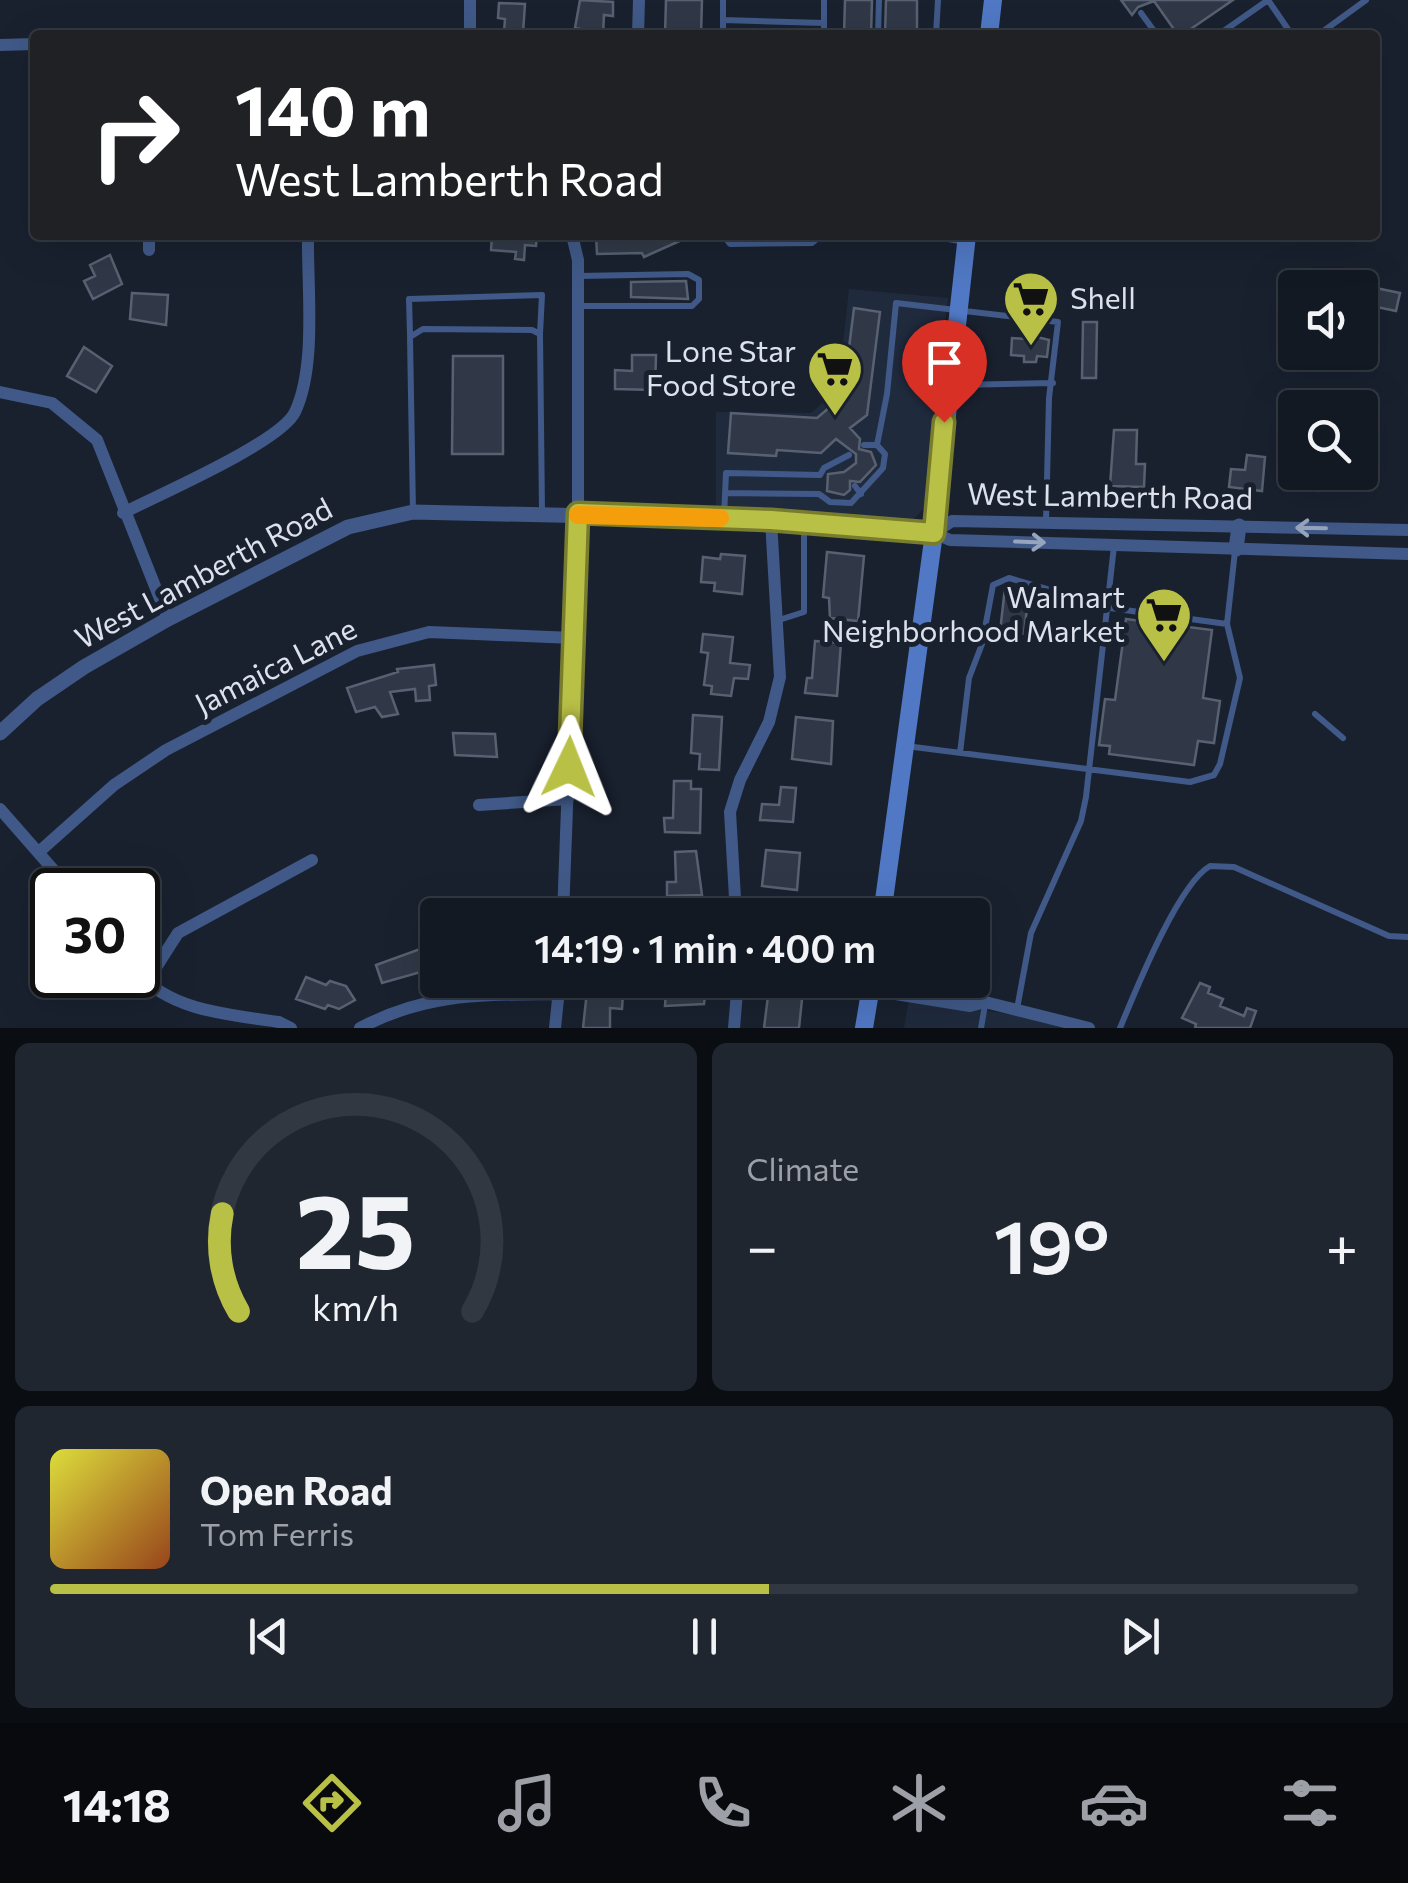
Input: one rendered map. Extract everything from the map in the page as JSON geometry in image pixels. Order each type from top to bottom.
[{"type":"main road","points":[[990,30],[993,0]]},
{"type":"main road","points":[[884,898],[934,533],[967,240]]},
{"type":"main road","points":[[864,1028],[870,998]]},
{"type":"street","points":[[470,0],[470,30]]},
{"type":"street","points":[[638,30],[639,0]]},
{"type":"street","points":[[0,45],[30,44]]},
{"type":"street","points":[[148,250],[149,240]]},
{"type":"street","points":[[123,513],[264,440],[294,415],[306,373],[308,240]]},
{"type":"street","points":[[564,898],[578,513],[578,276],[573,240]]},
{"type":"street","points":[[0,392],[52,403],[97,440],[168,618]]},
{"type":"street","name":"West Lamberth Road","points":[[0,733],[68,677],[168,618],[348,527],[413,512],[724,518],[934,533],[950,540],[1408,554]]},
{"type":"street","points":[[735,898],[730,812],[740,780],[769,722],[780,677],[771,520]]},
{"type":"street","name":"West Lamberth Road","points":[[934,533],[952,521],[1408,530]]},
{"type":"street","points":[[1236,548],[1239,526]]},
{"type":"street","name":"Jamaica Lane","points":[[40,852],[114,785],[166,750],[356,651],[429,632],[573,638]]},
{"type":"street","points":[[479,805],[568,799]]},
{"type":"street","points":[[0,810],[53,868]]},
{"type":"street","points":[[160,955],[178,932],[312,860]]},
{"type":"street","points":[[160,988],[190,1006],[279,1022],[290,1028]]},
{"type":"street","points":[[360,1028],[410,1005],[446,998]]},
{"type":"street","points":[[556,1028],[558,998]]},
{"type":"street","points":[[734,1028],[736,998]]},
{"type":"street","points":[[933,998],[970,1006],[986,1002]]},
{"type":"street","points":[[982,998],[1089,1028]]},
{"type":"lane","points":[[723,0],[723,30]]},
{"type":"lane","points":[[824,0],[824,30]]},
{"type":"lane","points":[[878,0],[878,30]]},
{"type":"lane","points":[[936,30],[938,0]]},
{"type":"lane","points":[[1225,30],[1268,0],[1289,30]]},
{"type":"lane","points":[[1325,30],[1366,0]]},
{"type":"lane","points":[[1141,13],[1153,30]]},
{"type":"lane","points":[[723,20],[824,23]]},
{"type":"lane","points":[[727,240],[730,244],[816,240]]},
{"type":"lane","points":[[578,276],[696,275],[699,299],[692,306],[578,306]]},
{"type":"lane","points":[[413,512],[409,299],[542,295],[542,512]]},
{"type":"lane","points":[[877,445],[887,394],[896,303],[1058,322],[1046,522]]},
{"type":"lane","points":[[410,338],[423,330],[532,330],[540,334]]},
{"type":"lane","points":[[948,385],[1053,383]]},
{"type":"lane","points":[[725,493],[820,494],[830,502],[851,503],[876,472],[884,468],[885,454],[877,445],[864,444]]},
{"type":"lane","points":[[820,494],[824,468],[850,455]]},
{"type":"lane","points":[[839,462],[845,471]]},
{"type":"lane","points":[[724,518],[726,473],[820,475]]},
{"type":"lane","points":[[856,486],[861,494]]},
{"type":"lane","points":[[851,503],[852,527]]},
{"type":"lane","points":[[778,620],[804,612],[804,523]]},
{"type":"lane","points":[[1016,1010],[1032,933],[1080,821],[1090,769],[1114,545]]},
{"type":"lane","points":[[905,746],[1190,782],[1214,775],[1240,678],[1227,624],[1236,548]]},
{"type":"lane","points":[[960,753],[969,678],[982,644],[993,586],[1000,579],[1227,624]]},
{"type":"lane","points":[[1315,714],[1344,738]]},
{"type":"lane","points":[[1120,1028],[1151,956],[1196,878],[1210,866],[1234,866],[1390,936],[1408,937]]},
{"type":"lane","points":[[981,1028],[986,1002]]},
{"type":"shaded area","points":[[849,289],[948,298],[925,507],[912,521],[904,523],[716,514],[716,412],[811,413],[838,389]]},
{"type":"shaded area","points":[[909,999],[1061,1022],[1075,1028],[904,1028]]},
{"type":"building","points":[[580,0],[613,2],[613,16],[604,15],[603,30],[575,28]]},
{"type":"building","points":[[666,0],[702,0],[701,30],[665,30]]},
{"type":"building","points":[[845,0],[872,0],[871,30],[844,30]]},
{"type":"building","points":[[886,0],[917,0],[917,30],[885,30]]},
{"type":"building","points":[[1121,0],[1233,0],[1189,30],[1174,30],[1154,1],[1138,7],[1132,15]]},
{"type":"building","points":[[499,3],[525,4],[523,30],[504,30],[505,19],[498,18]]},
{"type":"building","points":[[492,240],[537,240],[536,246],[525,245],[524,260],[515,259],[516,252],[491,250]]},
{"type":"building","points":[[596,240],[682,240],[644,257],[642,253],[597,254]]},
{"type":"building","points":[[110,255],[122,284],[93,299],[84,281],[95,276],[90,265]]},
{"type":"building","points":[[686,281],[688,299],[631,297],[631,282]]},
{"type":"building","points":[[1378,288],[1400,293],[1396,311],[1378,307]]},
{"type":"building","points":[[132,293],[168,295],[166,325],[130,319]]},
{"type":"building","points":[[854,308],[880,312],[867,415],[850,428],[860,439],[859,449],[871,452],[876,465],[860,482],[850,481],[850,490],[844,495],[827,491],[828,474],[844,472],[856,463],[856,454],[836,439],[821,453],[728,453],[731,413],[817,418],[843,396]]},
{"type":"building","points":[[1083,322],[1097,322],[1096,378],[1082,378]]},
{"type":"building","name":"Shell","points":[[1025,334],[1049,340],[1047,357],[1037,356],[1036,362],[1024,362],[1024,356],[1011,355],[1012,338],[1025,339]]},
{"type":"building","points":[[84,347],[112,366],[96,392],[67,376]]},
{"type":"building","points":[[632,355],[656,355],[655,390],[615,389],[615,370],[632,371]]},
{"type":"building","points":[[453,356],[503,356],[503,454],[452,454]]},
{"type":"building","points":[[1114,430],[1137,430],[1136,464],[1145,464],[1144,487],[1110,486]]},
{"type":"building","points":[[1247,455],[1265,457],[1262,491],[1229,487],[1231,469],[1245,470]]},
{"type":"building","points":[[827,552],[864,556],[858,621],[830,618],[829,598],[823,597]]},
{"type":"building","points":[[721,554],[745,556],[742,594],[714,591],[715,583],[701,582],[703,557],[720,559]]},
{"type":"building","points":[[1005,587],[1029,591],[1024,634],[1000,632]]},
{"type":"building","name":"Walmart Neighborhood Market","points":[[1126,619],[1212,630],[1203,698],[1220,701],[1214,743],[1198,741],[1194,765],[1109,754],[1110,746],[1099,745],[1105,699],[1115,700]]},
{"type":"building","points":[[703,634],[733,637],[730,663],[750,665],[748,679],[734,678],[731,696],[711,694],[712,686],[704,685],[708,653],[701,652]]},
{"type":"building","points":[[815,641],[841,643],[837,696],[805,693],[807,678],[812,678]]},
{"type":"building","points":[[434,665],[436,685],[429,686],[430,700],[416,701],[415,689],[390,692],[398,714],[382,717],[375,707],[356,712],[347,688],[398,672],[397,669]]},
{"type":"building","points":[[693,715],[722,717],[719,770],[699,769],[700,754],[691,753]]},
{"type":"building","points":[[796,717],[833,721],[831,764],[792,759]]},
{"type":"building","points":[[453,733],[495,734],[497,757],[455,755]]},
{"type":"building","points":[[674,781],[691,781],[691,789],[701,789],[700,833],[665,832],[664,818],[673,818]]},
{"type":"building","points":[[781,787],[796,788],[793,822],[760,820],[762,804],[779,805]]},
{"type":"building","points":[[766,850],[800,853],[797,890],[762,886]]},
{"type":"building","points":[[696,851],[702,895],[667,896],[667,882],[676,882],[675,852]]},
{"type":"building","points":[[420,949],[420,972],[382,983],[376,965]]},
{"type":"building","points":[[306,977],[326,985],[330,981],[346,986],[355,1000],[339,1009],[328,1005],[325,1009],[296,999]]},
{"type":"building","points":[[1200,983],[1210,987],[1208,993],[1223,999],[1220,1006],[1244,1016],[1247,1008],[1256,1011],[1250,1028],[1195,1028],[1196,1024],[1182,1018]]},
{"type":"building","points":[[586,998],[623,998],[622,1009],[610,1008],[610,1028],[583,1028]]},
{"type":"building","points":[[666,998],[705,998],[704,1004],[665,1006]]},
{"type":"building","points":[[768,998],[802,998],[799,1028],[764,1028]]},
{"type":"slow traffic","points":[[578,515],[720,518]]},
{"type":"place","name":"Shell","points":[[1031,348]]},
{"type":"place","name":"Lone Star Food Store","points":[[835,418]]},
{"type":"place","name":"Walmart Neighborhood Market","points":[[1164,664]]},
{"type":"route","points":[[569,767],[578,513],[771,520],[934,533],[944,422]]}]
